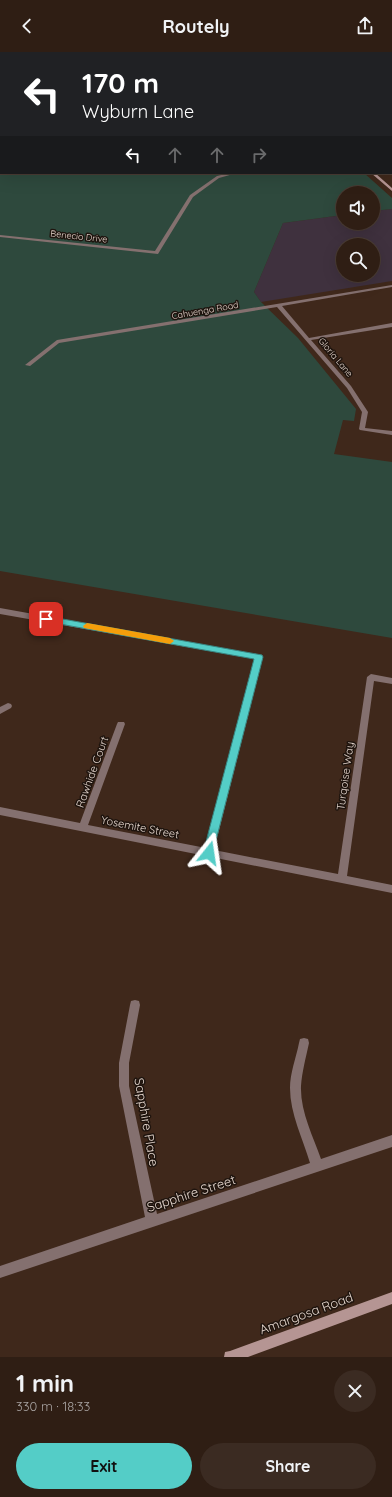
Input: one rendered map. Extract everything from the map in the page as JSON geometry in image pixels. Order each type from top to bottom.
[{"type":"main road","points":[[374,174],[392,190]]},
{"type":"main road","name":"Amargosa Road","points":[[230,1357],[392,1298]]},
{"type":"street","name":"Benecio Drive","points":[[0,236],[156,253],[191,196],[218,177],[231,174]]},
{"type":"street","name":"Cahuenga Road","points":[[28,365],[57,342],[392,286]]},
{"type":"street","name":"Gloria Lane","points":[[278,305],[310,339],[360,403],[365,412],[362,429],[392,432]]},
{"type":"street","points":[[310,339],[392,325]]},
{"type":"street","points":[[0,610],[259,657],[209,853]]},
{"type":"street","name":"Turqoise Way","points":[[342,879],[371,677],[392,681]]},
{"type":"street","points":[[0,711],[8,706]]},
{"type":"street","name":"Rawhide Court","points":[[83,827],[121,724]]},
{"type":"street","name":"Yosemite Street","points":[[0,811],[392,889]]},
{"type":"street","name":"Sapphire Place","points":[[135,1005],[124,1063],[124,1086],[152,1220]]},
{"type":"street","points":[[304,1043],[296,1077],[296,1094],[300,1113],[317,1166]]},
{"type":"street","name":"Sapphire Street","points":[[0,1272],[392,1141]]},
{"type":"shaded area","points":[[392,209],[392,281],[261,302],[254,292],[283,223],[336,216],[336,230],[380,230],[380,210]]},
{"type":"green space","points":[[0,174],[365,174],[379,186],[336,186],[336,216],[283,223],[254,292],[261,302],[298,338],[356,409],[354,421],[343,420],[334,454],[392,462],[392,638],[0,571]]},
{"type":"green space","points":[[380,187],[392,198],[392,209],[380,210]]},
{"type":"slow traffic","points":[[87,626],[170,641]]},
{"type":"route","points":[[46,619],[259,657],[209,853]]}]
